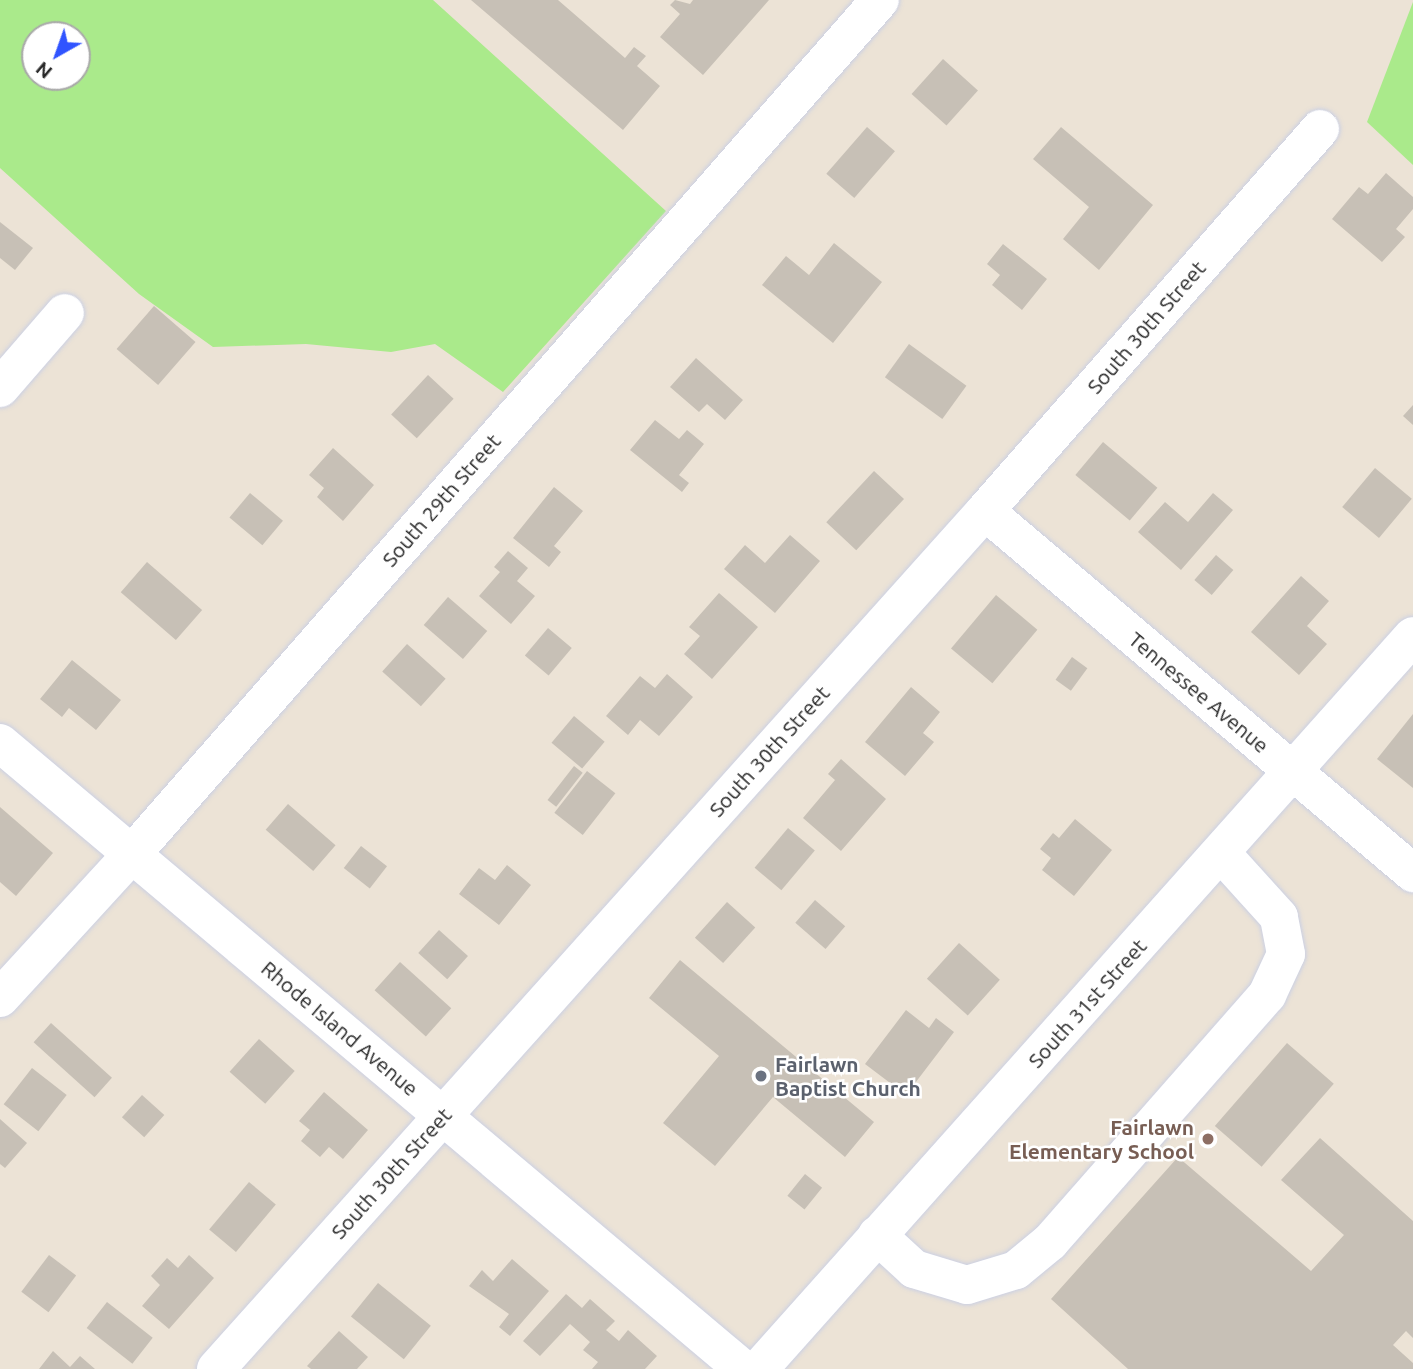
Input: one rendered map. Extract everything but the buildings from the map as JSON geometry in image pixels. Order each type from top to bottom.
[{"type":"street","name":"South 29th Street","points":[[0,998],[132,854],[880,0]]},
{"type":"street","name":"South 30th Street","points":[[216,1369],[985,511],[1320,129]]},
{"type":"street","points":[[0,388],[65,313]]},
{"type":"street","name":"Tennessee Avenue","points":[[985,511],[1413,873]]},
{"type":"street","name":"South 31st Street","points":[[759,1369],[1222,854],[1413,636]]},
{"type":"street","name":"Rhode Island Avenue","points":[[0,743],[743,1369]]},
{"type":"street","points":[[877,1235],[914,1269],[967,1285],[1016,1270],[1050,1242],[1267,995],[1286,954],[1279,917],[1222,854]]},
{"type":"green space","points":[[0,0],[433,0],[666,211],[503,392],[435,344],[391,352],[306,344],[213,347],[139,294],[0,168]]},
{"type":"green space","points":[[1413,2],[1413,165],[1367,122]]},
{"type":"place","name":"Fairlawn Baptist Church","points":[[761,1076]]},
{"type":"place","name":"Fairlawn Elementary School","points":[[1208,1139]]}]
